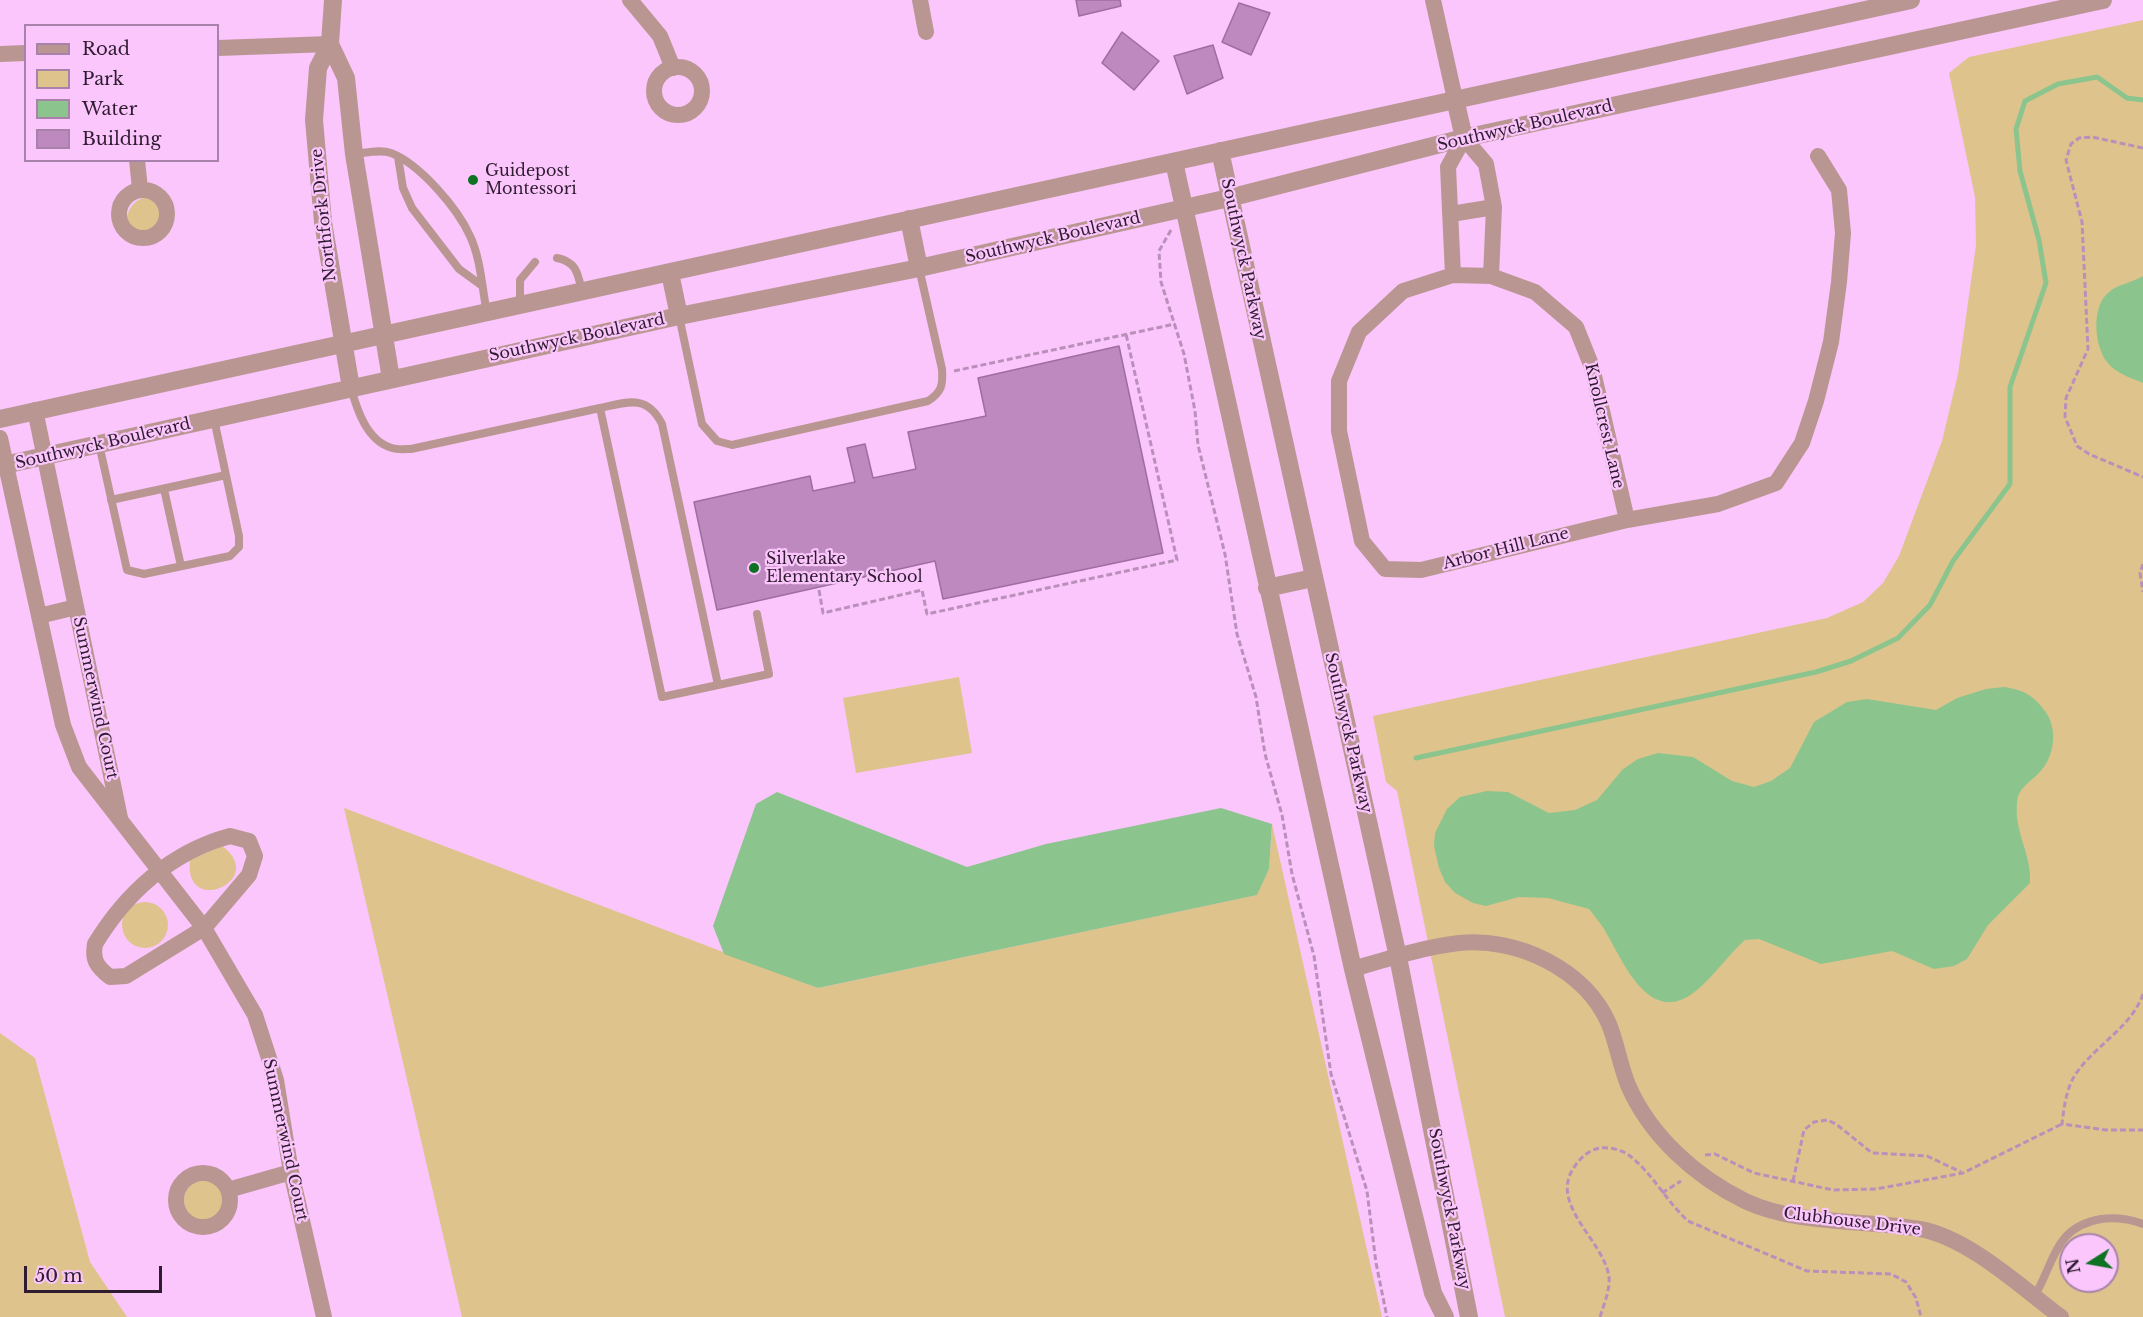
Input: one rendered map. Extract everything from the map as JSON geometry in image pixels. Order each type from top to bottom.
[{"type":"street","name":"Northfork Drive","points":[[333,0],[330,44],[318,68],[314,120],[323,222],[351,388]]},
{"type":"street","points":[[630,0],[660,36],[673,68]]},
{"type":"street","points":[[920,0],[926,32]]},
{"type":"street","points":[[1433,0],[1464,138],[1486,164],[1494,207],[1491,276]]},
{"type":"street","points":[[0,419],[342,342],[487,314],[909,219],[1911,0]]},
{"type":"street","name":"Southwyck Boulevard","points":[[3,466],[679,316],[919,268],[1229,198],[1464,138],[2046,6],[2103,0]]},
{"type":"street","name":"Northfork Drive","points":[[330,44],[346,78],[354,154],[391,379]]},
{"type":"street","points":[[219,48],[330,44]]},
{"type":"street","points":[[0,54],[24,52]]},
{"type":"street","points":[[1453,275],[1448,167],[1464,138]]},
{"type":"street","name":"Southwyck Parkway","points":[[1220,151],[1398,957],[1469,1317]]},
{"type":"street","name":"Arbor Hill Lane","points":[[1385,569],[1421,570],[1627,520],[1718,504],[1776,483],[1802,443],[1816,401],[1831,342],[1843,234],[1839,190],[1818,156]]},
{"type":"street","points":[[137,162],[140,189]]},
{"type":"street","name":"Southwyck Parkway","points":[[1174,162],[1353,969],[1433,1293],[1445,1317]]},
{"type":"street","points":[[1451,214],[1494,207]]},
{"type":"street","points":[[909,219],[919,268]]},
{"type":"street","points":[[670,273],[679,316]]},
{"type":"street","name":"Knollcrest Lane","points":[[1385,569],[1362,541],[1339,432],[1339,381],[1359,332],[1404,291],[1453,275],[1491,276],[1535,292],[1576,327],[1592,367],[1627,520]]},
{"type":"street","name":"Summerwind Court","points":[[35,410],[122,825]]},
{"type":"street","name":"Summerwind Court","points":[[0,438],[3,466],[63,725],[80,767],[122,825],[204,928],[255,1015],[276,1080],[291,1172],[324,1317]]},
{"type":"street","points":[[1267,588],[1313,578]]},
{"type":"street","name":"Summerwind Court","points":[[39,616],[76,607]]},
{"type":"street","points":[[230,836],[249,841],[255,856],[249,875],[204,928],[126,976],[110,977],[98,968],[93,955],[95,944],[105,928],[134,891],[158,869],[210,842],[230,836]]},
{"type":"street","name":"Clubhouse Drive","points":[[1353,969],[1458,943],[1489,943],[1547,961],[1573,977],[1594,998],[1609,1024],[1629,1085],[1667,1143],[1691,1167],[1747,1202],[1775,1211],[1920,1229],[1939,1234],[1977,1255],[2061,1317]]},
{"type":"street","points":[[228,1190],[291,1172]]},
{"type":"lane","points":[[354,154],[380,151],[398,157],[423,173],[463,223],[475,252],[487,314]]},
{"type":"lane","points":[[398,157],[406,198],[412,208],[459,268],[481,285]]},
{"type":"lane","points":[[557,258],[573,263],[577,269],[583,292]]},
{"type":"lane","points":[[520,306],[520,280],[535,262]]},
{"type":"lane","points":[[679,316],[702,423],[708,434],[717,441],[732,444],[928,401],[939,394],[943,385],[942,373],[919,268]]},
{"type":"lane","points":[[351,388],[358,414],[374,437],[392,448],[411,449],[636,402],[647,405],[656,412],[662,424],[718,685]]},
{"type":"lane","points":[[600,408],[662,697],[769,674],[757,614]]},
{"type":"lane","points":[[99,444],[127,570],[144,574],[230,556],[239,547],[214,419]]},
{"type":"lane","points":[[111,500],[226,475]]},
{"type":"lane","points":[[164,489],[181,566]]},
{"type":"lane","points":[[2034,1297],[2062,1240],[2078,1225],[2120,1218],[2143,1224]]},
{"type":"path","points":[[2143,148],[2092,137],[2079,138],[2071,144],[2066,160],[2082,222],[2088,349],[2066,398],[2065,417],[2078,446],[2089,454],[2143,477]]},
{"type":"path","points":[[1184,208],[1159,251],[1161,282],[1175,324],[1195,411],[1198,445],[1225,554],[1237,634],[1257,697],[1268,765],[1282,815],[1292,874],[1317,973],[1331,1074],[1367,1191],[1376,1263],[1387,1317]]},
{"type":"path","points":[[942,373],[1175,324]]},
{"type":"path","points":[[819,590],[824,613],[922,590],[927,614],[1177,560],[1126,334]]},
{"type":"path","points":[[2143,564],[2140,573],[2143,592]]},
{"type":"path","points":[[2062,1124],[2066,1097],[2075,1075],[2120,1029],[2140,1003],[2143,993]]},
{"type":"path","points":[[1793,1182],[1804,1130],[1814,1122],[1827,1120],[1836,1124],[1872,1153],[1927,1156],[1963,1173]]},
{"type":"path","points":[[1699,1157],[1715,1154],[1754,1173],[1833,1190],[1876,1189],[1963,1173],[2062,1124],[2106,1130],[2143,1130]]},
{"type":"path","points":[[1600,1317],[1608,1296],[1609,1277],[1594,1245],[1569,1202],[1567,1188],[1571,1171],[1580,1158],[1589,1152],[1610,1148],[1628,1154],[1639,1163],[1688,1221],[1807,1271],[1891,1274],[1906,1282],[1916,1298],[1921,1317]]},
{"type":"path","points":[[1662,1193],[1682,1180]]},
{"type":"green space","points":[[2143,20],[2143,1317],[1505,1317],[1397,791],[1386,782],[1373,716],[1827,618],[1863,602],[1883,583],[1899,556],[1942,441],[1958,374],[1976,245],[1975,197],[1949,73],[1969,57]]},
{"type":"green space","points":[[150,197],[159,198],[166,204],[172,211],[172,229],[166,236],[159,242],[150,243],[141,242],[134,236],[128,229],[127,220],[128,211],[134,204],[141,198]]},
{"type":"green space","points":[[959,677],[972,753],[856,773],[843,698]]},
{"type":"green space","points":[[344,808],[818,988],[1256,895],[1269,869],[1272,824],[1382,1317],[462,1317]]},
{"type":"green space","points":[[222,846],[234,859],[236,871],[231,881],[221,888],[209,890],[199,887],[191,877],[190,860]]},
{"type":"green space","points":[[145,902],[161,909],[168,925],[161,941],[145,948],[129,941],[122,925],[129,909]]},
{"type":"green space","points":[[0,1033],[35,1058],[90,1262],[127,1317],[0,1317]]},
{"type":"green space","points":[[207,1177],[216,1178],[224,1183],[229,1191],[229,1209],[224,1217],[216,1222],[207,1223],[198,1222],[190,1217],[185,1209],[184,1200],[185,1191],[190,1183],[198,1178]]},
{"type":"water","points":[[2143,276],[2143,383],[2119,372],[2107,362],[2099,346],[2096,326],[2103,298],[2117,287]]},
{"type":"water","points":[[2004,687],[2032,697],[2045,711],[2052,727],[2053,744],[2048,760],[2022,790],[2017,803],[2018,824],[2028,862],[2030,883],[1988,925],[1967,959],[1954,966],[1934,969],[1892,951],[1821,964],[1759,939],[1745,940],[1697,990],[1681,1000],[1667,1002],[1654,998],[1642,989],[1589,909],[1548,898],[1519,897],[1486,906],[1473,903],[1455,893],[1445,882],[1439,868],[1434,846],[1435,833],[1447,809],[1460,797],[1487,791],[1508,792],[1549,813],[1575,810],[1597,800],[1623,769],[1638,759],[1658,753],[1693,757],[1732,781],[1754,787],[1771,781],[1790,768],[1814,722],[1847,702],[1867,699],[1936,710],[1957,698],[1986,689]]},
{"type":"water","points":[[777,792],[967,867],[1046,844],[1221,808],[1272,824],[1269,869],[1257,895],[818,988],[724,954],[713,926],[756,804]]},
{"type":"building","points":[[1076,0],[1120,0],[1121,6],[1079,16]]},
{"type":"building","points":[[1239,3],[1270,13],[1251,55],[1222,42]]},
{"type":"building","points":[[1122,32],[1159,61],[1134,90],[1102,63]]},
{"type":"building","points":[[1213,45],[1223,78],[1187,94],[1174,56]]},
{"type":"building","name":"Silverlake Elementary School","points":[[1119,346],[1163,553],[943,599],[935,561],[717,610],[694,502],[810,476],[813,491],[855,482],[847,448],[865,444],[873,478],[916,469],[908,432],[986,416],[978,378]]},
{"type":"waterway","points":[[1416,758],[1816,672],[1851,661],[1898,638],[1930,605],[1953,561],[2010,484],[2010,387],[2046,283],[2039,240],[2020,171],[2016,129],[2025,101],[2058,84],[2097,77],[2127,98],[2143,100]]},
{"type":"place","name":"Guidepost Montessori","points":[[473,180]]},
{"type":"place","name":"Silverlake Elementary School","points":[[754,568]]}]
